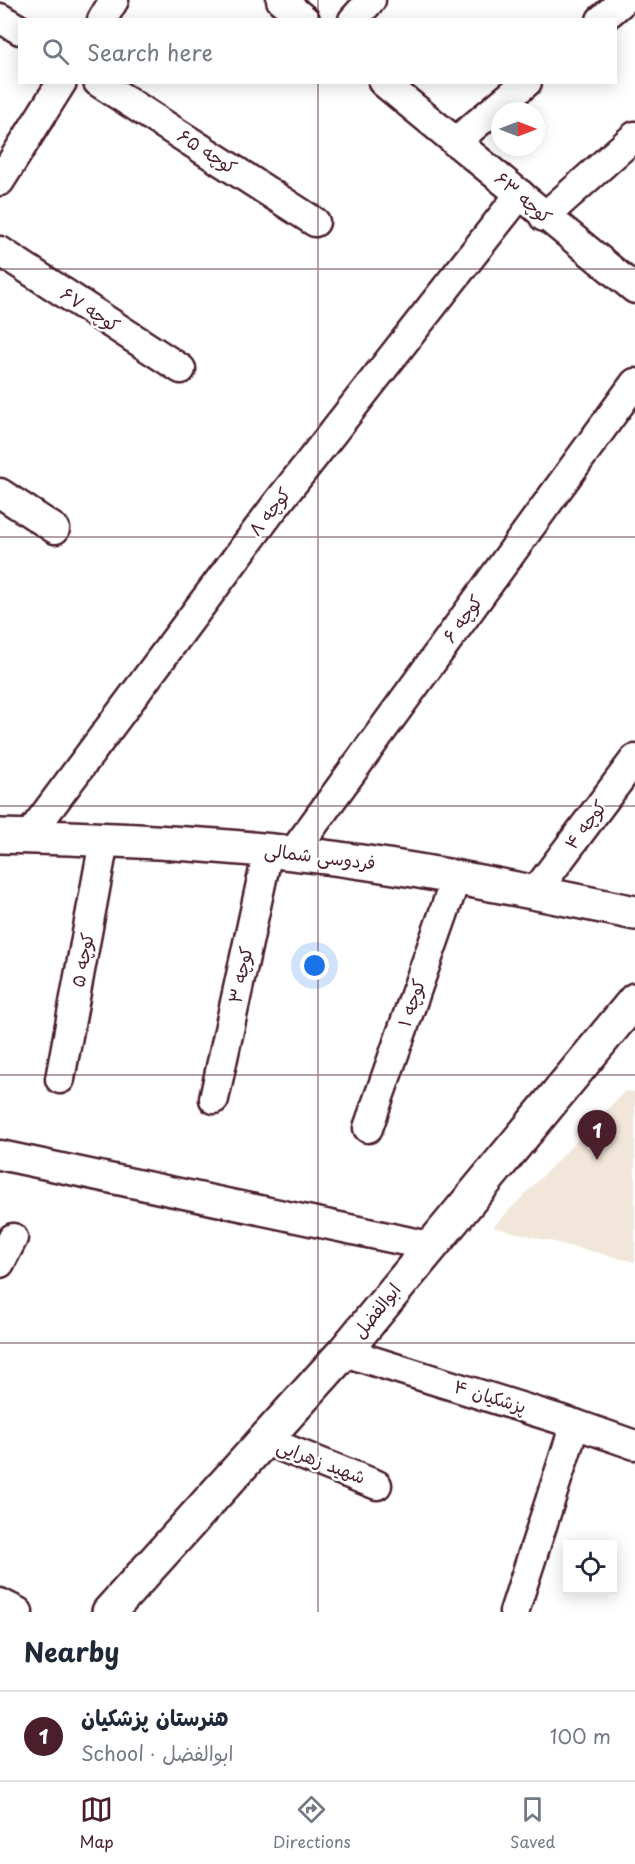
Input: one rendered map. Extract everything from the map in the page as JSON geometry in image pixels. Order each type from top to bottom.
[{"type":"street","points":[[103,18],[114,0]]},
{"type":"street","points":[[281,0],[303,18]]},
{"type":"street","points":[[355,18],[370,0]]},
{"type":"street","points":[[603,18],[624,0]]},
{"type":"street","points":[[0,18],[18,29]]},
{"type":"street","points":[[0,181],[61,84]]},
{"type":"street","name":"کوچه ۶۵","points":[[101,84],[315,222]]},
{"type":"street","name":"کوچه ۶۳","points":[[384,84],[520,194],[544,217],[635,289]]},
{"type":"street","points":[[455,142],[524,84]]},
{"type":"street","points":[[544,217],[635,136]]},
{"type":"street","name":"کوچه ۸","points":[[14,836],[520,194]]},
{"type":"street","name":"کوچه ۶۷","points":[[0,251],[181,369]]},
{"type":"street","name":"کوچه ۶","points":[[280,853],[635,383]]},
{"type":"street","points":[[0,493],[55,529]]},
{"type":"street","name":"کوچه ۴","points":[[536,891],[635,759]]},
{"type":"street","name":"فردوسی شمالی","points":[[14,836],[280,853],[536,891],[635,913]]},
{"type":"street","name":"کوچه ۵","points":[[60,1079],[104,841]]},
{"type":"street","name":"کوچه ۳","points":[[214,1099],[280,853]]},
{"type":"street","name":"کوچه ۱","points":[[368,1128],[456,878]]},
{"type":"street","name":"ابوالفضل","points":[[109,1612],[344,1352],[429,1246],[635,1000]]},
{"type":"street","points":[[0,1155],[429,1246]]},
{"type":"street","points":[[0,1263],[13,1238]]},
{"type":"street","name":"پزشکیان ۴","points":[[344,1352],[635,1445]]},
{"type":"street","points":[[514,1612],[575,1424]]},
{"type":"street","name":"شهید زهرایی","points":[[264,1440],[377,1485]]},
{"type":"street","points":[[0,1603],[18,1612]]},
{"type":"shaded area","points":[[625,1091],[635,1092],[635,1262],[493,1227]]},
{"type":"place","name":"هنرستان پزشکیان","points":[[597,1160]]}]
